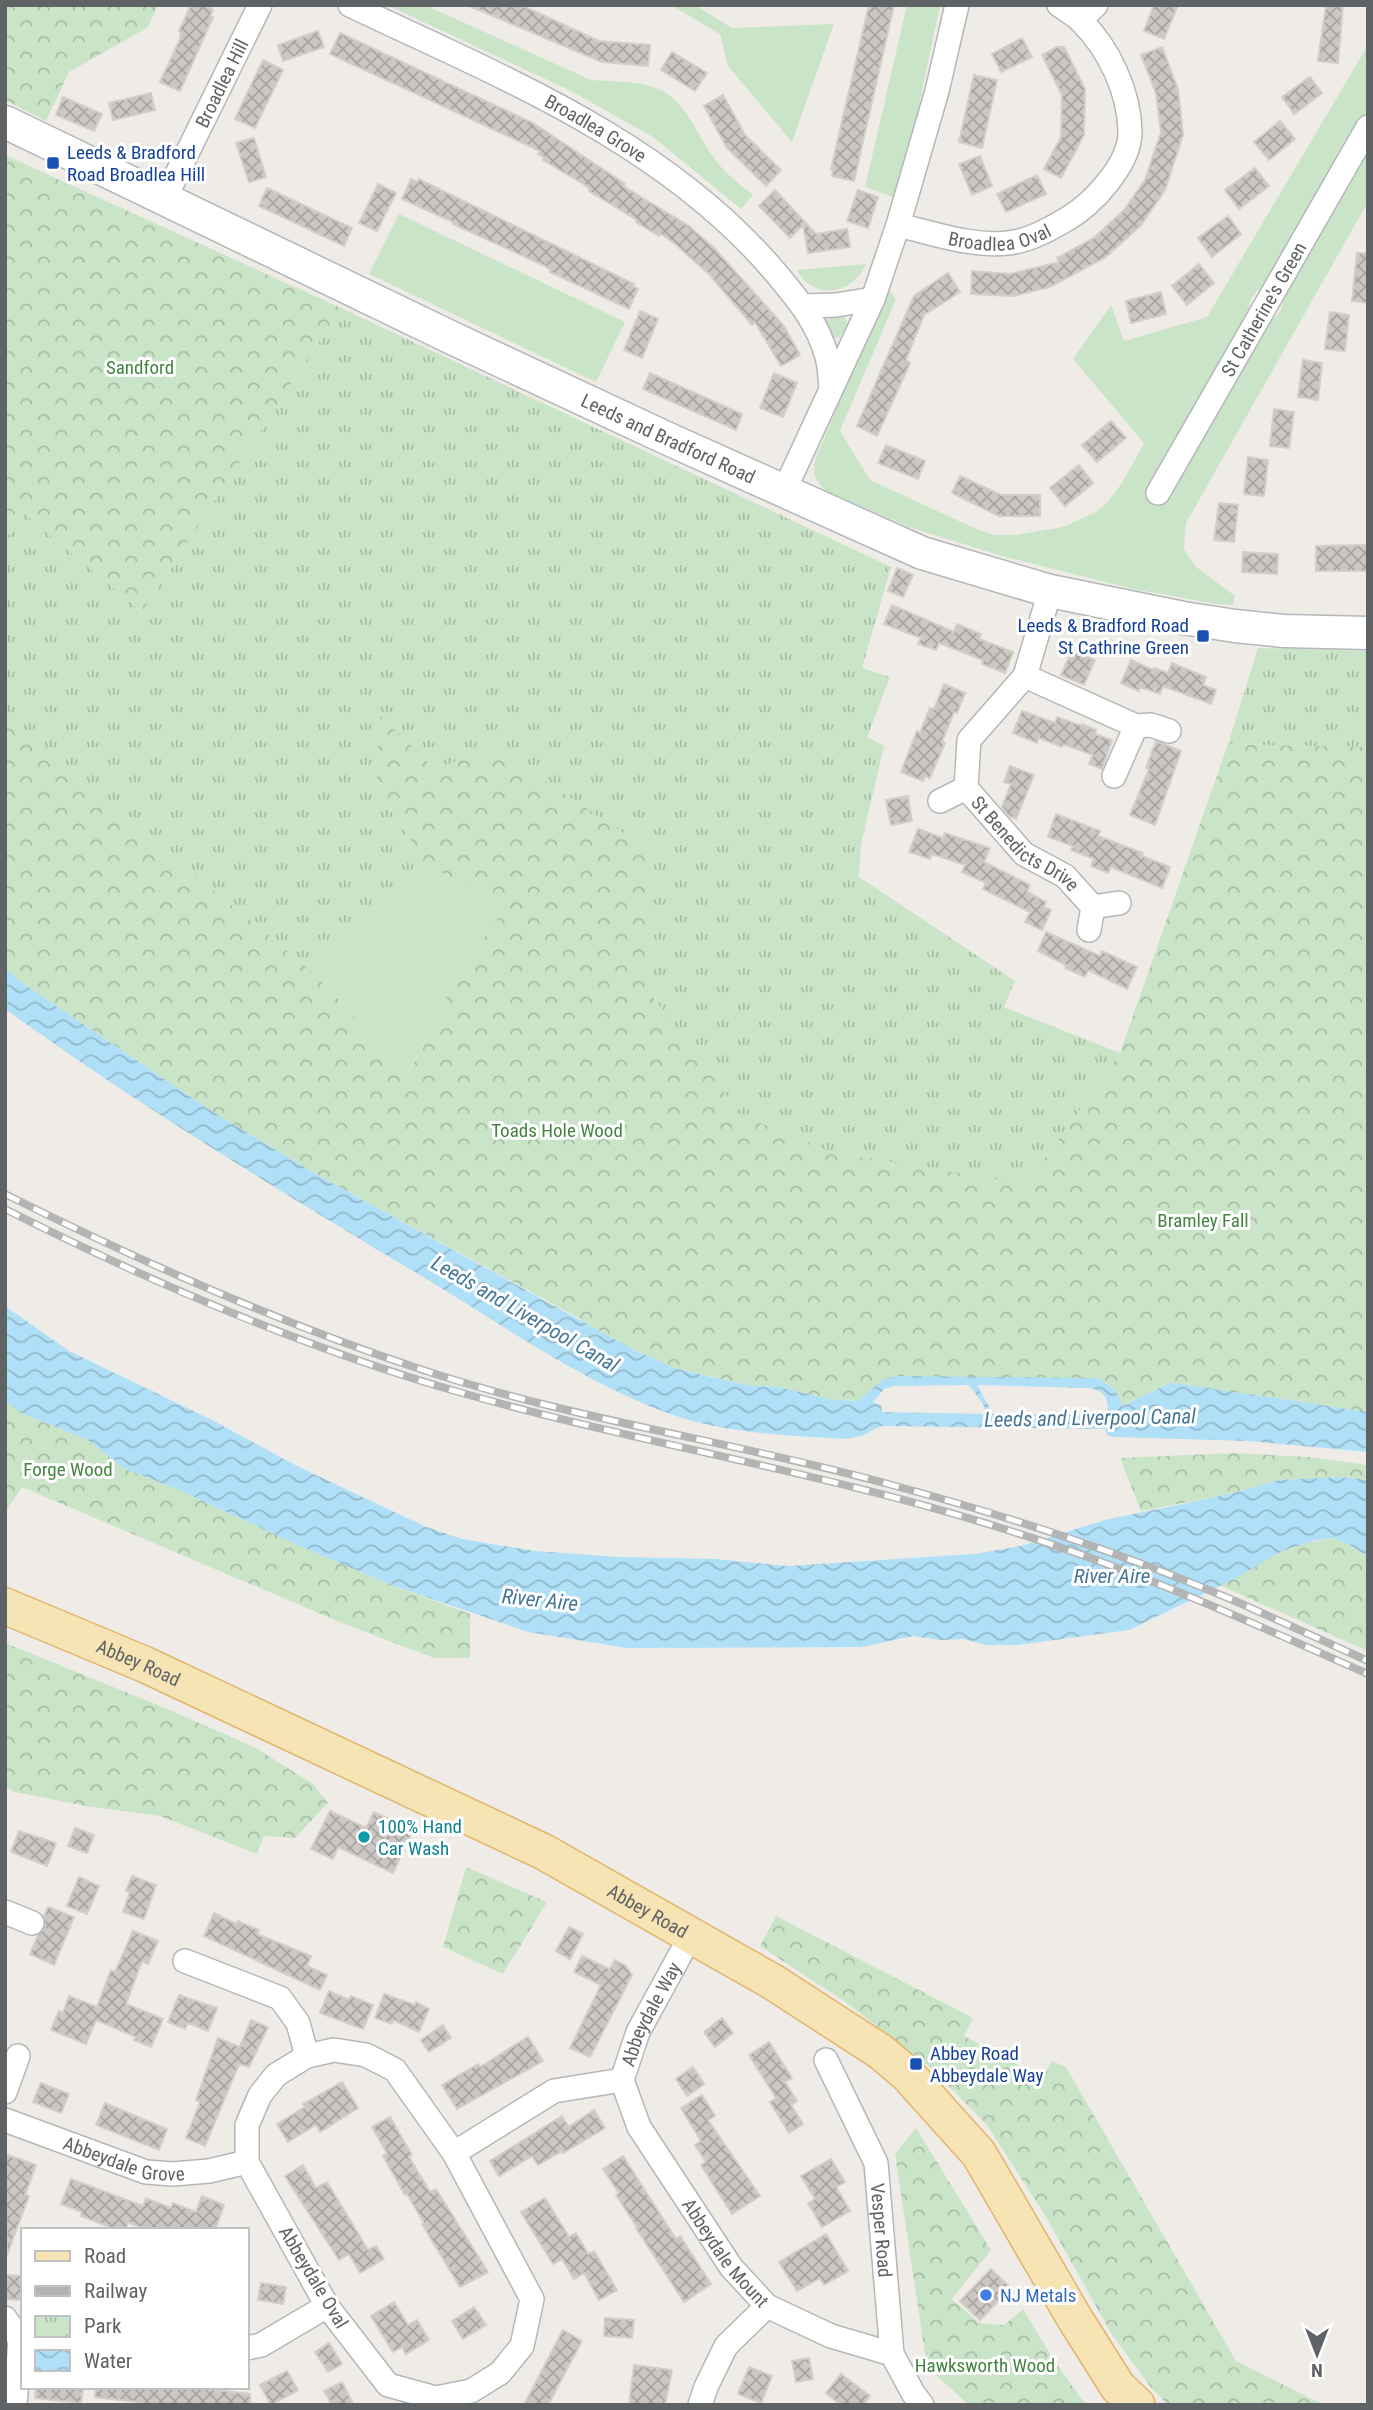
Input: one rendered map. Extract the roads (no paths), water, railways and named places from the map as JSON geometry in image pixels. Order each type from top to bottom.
[{"type":"main road","name":"Leeds and Bradford Road","points":[[5,122],[450,337],[922,553],[1050,591],[1157,613],[1235,626],[1368,633]]},
{"type":"main road","name":"Abbey Road","points":[[5,1606],[146,1665],[518,1839],[792,1993],[881,2052],[908,2076],[979,2154],[1118,2387],[1138,2405]]},
{"type":"street","name":"Broadlea Hill","points":[[164,198],[260,5]]},
{"type":"street","name":"Broadlea Grove","points":[[349,5],[546,99],[650,160],[697,194],[760,254],[804,306],[819,335],[827,359],[831,389]]},
{"type":"street","points":[[783,491],[873,299],[898,225],[957,5]]},
{"type":"street","name":"Broadlea Oval","points":[[898,225],[971,242],[1009,243],[1046,232],[1079,212],[1103,188],[1121,163],[1130,133],[1124,94],[1088,12],[1059,5]]},
{"type":"street","name":"St Catherine's Green","points":[[1158,493],[1368,127]]},
{"type":"street","points":[[804,306],[873,299]]},
{"type":"street","name":"St Benedicts Drive","points":[[1050,591],[1025,676],[969,740],[966,788],[1024,854],[1065,876],[1093,907]]},
{"type":"street","points":[[1025,676],[1136,726],[1151,725],[1169,731]]},
{"type":"street","points":[[1114,776],[1136,726]]},
{"type":"street","points":[[940,801],[966,788]]},
{"type":"street","points":[[1089,930],[1093,907],[1119,903]]},
{"type":"street","points":[[5,1912],[32,1923]]},
{"type":"street","name":"Abbeydale Way","points":[[453,2153],[554,2091],[622,2080],[638,2032],[691,1935]]},
{"type":"street","points":[[186,1961],[280,1998],[298,2023],[307,2056]]},
{"type":"street","name":"Abbeydale Oval","points":[[334,2050],[366,2055],[395,2070],[453,2153],[533,2299],[522,2346],[500,2372],[471,2391],[436,2401],[388,2385],[327,2306],[247,2162],[247,2125],[260,2095],[276,2075],[307,2056],[334,2050]]},
{"type":"street","points":[[5,2092],[18,2056]]},
{"type":"street","name":"Vesper Road","points":[[826,2060],[876,2163],[892,2354],[922,2405]]},
{"type":"street","name":"Abbeydale Mount","points":[[622,2080],[639,2127],[731,2267],[767,2306],[831,2336],[892,2354]]},
{"type":"street","name":"Abbeydale Grove","points":[[5,2120],[146,2172],[173,2174],[209,2171],[247,2162]]},
{"type":"street","points":[[248,2348],[261,2345],[327,2306]]},
{"type":"street","points":[[701,2405],[706,2387],[726,2346],[767,2306]]},
{"type":"street","points":[[5,2318],[21,2340],[15,2405]]},
{"type":"water","name":"Leeds and Liverpool Canal","points":[[5,968],[21,982],[213,1112],[316,1174],[634,1350],[675,1368],[747,1385],[779,1387],[829,1399],[850,1401],[859,1400],[884,1379],[897,1376],[1097,1378],[1113,1389],[1122,1406],[1170,1383],[1181,1384],[1368,1412],[1368,1452],[1249,1441],[1113,1437],[1107,1435],[1105,1429],[881,1426],[861,1436],[846,1439],[737,1430],[673,1415],[609,1388],[517,1336],[214,1149],[108,1081],[5,1009]],"holes":[[[969,1385],[983,1404],[986,1414],[882,1412],[881,1405],[873,1402],[884,1389],[893,1386]],[[977,1385],[1093,1389],[1104,1395],[1108,1412],[1091,1415],[993,1414]]]},
{"type":"water","name":"River Aire","points":[[5,1306],[69,1351],[212,1420],[297,1466],[424,1526],[462,1539],[535,1551],[619,1557],[716,1559],[787,1566],[974,1554],[1021,1546],[1105,1520],[1230,1494],[1279,1480],[1339,1477],[1368,1480],[1368,1557],[1334,1538],[1316,1540],[1282,1551],[1234,1579],[1129,1630],[1017,1645],[986,1645],[964,1639],[940,1640],[913,1636],[862,1647],[627,1648],[528,1632],[394,1586],[302,1547],[179,1490],[123,1468],[88,1440],[24,1414],[5,1402]]},
{"type":"railway","points":[[5,1194],[209,1289],[367,1351],[537,1403],[833,1470],[937,1497],[1025,1524],[1113,1553],[1199,1586],[1368,1661]]},
{"type":"railway","points":[[5,1209],[170,1287],[339,1354],[523,1410],[868,1491],[1004,1529],[1097,1560],[1368,1674]]},
{"type":"place","name":"Leeds & Bradford Road Broadlea Hill","points":[[53,163]]},
{"type":"place","name":"Leeds & Bradford Road St Cathrine Green","points":[[1203,636]]},
{"type":"place","name":"100% Hand Car Wash","points":[[364,1837]]},
{"type":"place","name":"Abbey Road Abbeydale Way","points":[[916,2064]]},
{"type":"place","name":"NJ Metals","points":[[986,2295]]},
{"type":"park label","name":"Sandford","points":[[140,367]]},
{"type":"park label","name":"Toads Hole Wood","points":[[557,1130]]},
{"type":"park label","name":"Bramley Fall","points":[[1203,1220]]},
{"type":"park label","name":"Forge Wood","points":[[68,1469]]},
{"type":"park label","name":"Hawksworth Wood","points":[[985,2365]]}]
